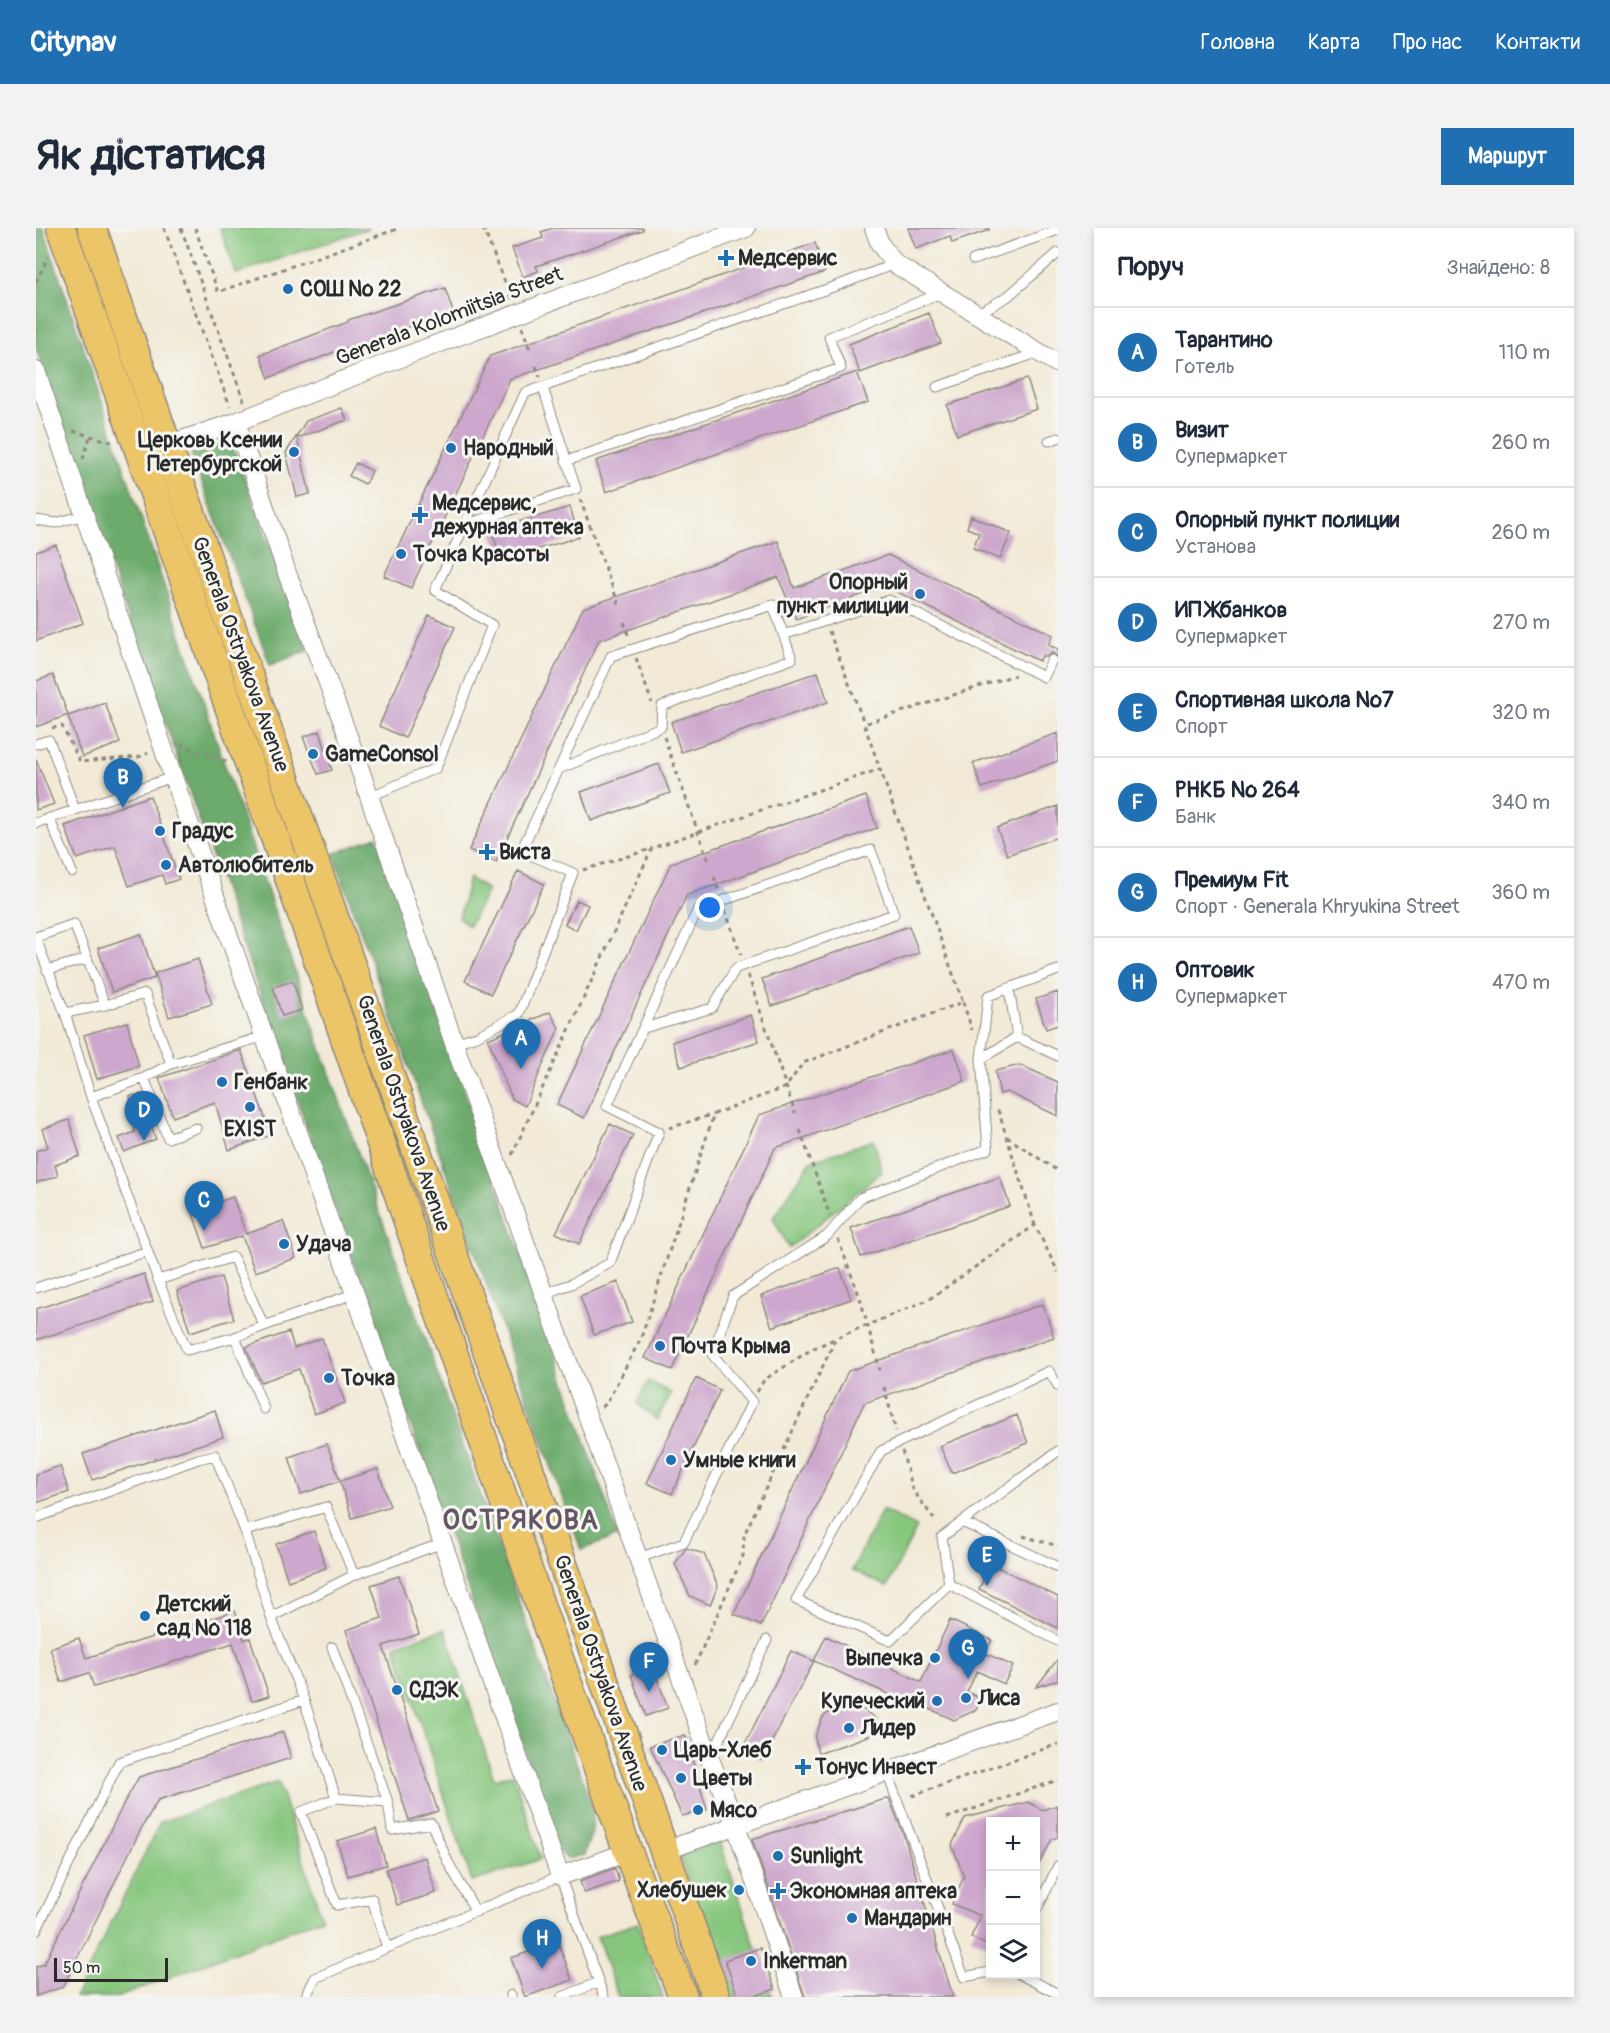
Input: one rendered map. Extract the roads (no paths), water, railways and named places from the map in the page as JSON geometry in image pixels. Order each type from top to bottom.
[{"type":"main road","name":"Generala Ostryakova Avenue","points":[[61,228],[323,974],[461,1378],[628,1852],[682,1997]]},
{"type":"main road","name":"Generala Ostryakova Avenue","points":[[92,228],[716,1997]]},
{"type":"street","name":"Generala Kolomiitsia Street","points":[[167,445],[236,422],[746,228]]},
{"type":"street","points":[[874,228],[880,244],[895,264],[1058,364]]},
{"type":"street","points":[[36,371],[173,777],[560,1876],[628,1852]]},
{"type":"street","points":[[236,422],[287,573],[369,797],[543,1294],[736,1826],[794,1997]]},
{"type":"street","points":[[664,1851],[1058,1711]]},
{"type":"lane","points":[[973,260],[1058,230]]},
{"type":"lane","points":[[976,314],[1007,297],[1058,253]]},
{"type":"lane","points":[[369,797],[436,768],[492,625],[435,590],[525,393],[895,264]]},
{"type":"lane","points":[[566,461],[841,368],[829,337],[942,293]]},
{"type":"lane","points":[[937,387],[1039,352]]},
{"type":"lane","points":[[464,525],[576,489],[543,388]]},
{"type":"lane","points":[[36,520],[56,523],[84,515]]},
{"type":"lane","points":[[783,635],[889,600],[1044,677],[1052,660]]},
{"type":"lane","points":[[454,1043],[477,1036],[519,1014],[573,873],[521,851],[611,656],[773,605],[792,660],[662,706],[661,728],[559,769]]},
{"type":"lane","points":[[36,744],[49,740],[75,810]]},
{"type":"lane","points":[[36,823],[173,777]]},
{"type":"lane","points":[[50,818],[72,872]]},
{"type":"lane","points":[[543,1294],[571,1284],[610,1263],[659,1132],[607,1106],[698,909],[871,850],[894,914],[736,968],[712,1008],[644,1028]]},
{"type":"lane","points":[[105,1005],[74,924],[36,938],[65,1013],[91,1097],[158,1280],[187,1350],[235,1337],[356,1293]]},
{"type":"lane","points":[[47,970],[87,959]]},
{"type":"lane","points":[[639,1558],[684,1542],[752,1402],[712,1354],[733,1296],[827,1236],[860,1198],[988,1149],[981,1059],[988,996],[1058,970]]},
{"type":"lane","points":[[1009,988],[1017,1037]]},
{"type":"lane","points":[[65,1013],[145,994],[171,1064]]},
{"type":"lane","points":[[91,1097],[144,1078],[171,1064],[265,1036]]},
{"type":"lane","points":[[1017,1037],[1058,1056]]},
{"type":"lane","points":[[981,1059],[1017,1037]]},
{"type":"lane","points":[[144,1078],[168,1138],[196,1128]]},
{"type":"lane","points":[[36,1288],[148,1251]]},
{"type":"lane","points":[[158,1280],[233,1257],[264,1326]]},
{"type":"lane","points":[[235,1337],[264,1409]]},
{"type":"lane","points":[[949,1584],[890,1641],[796,1600],[881,1450],[1049,1371],[1058,1386]]},
{"type":"lane","points":[[949,1584],[942,1537],[1058,1451]]},
{"type":"lane","points":[[36,1518],[198,1459],[215,1455],[245,1531],[271,1617],[304,1700],[336,1798]]},
{"type":"lane","points":[[245,1531],[326,1507],[354,1575]]},
{"type":"lane","points":[[962,1522],[1058,1567]]},
{"type":"lane","points":[[271,1617],[354,1575],[443,1543]]},
{"type":"lane","points":[[949,1584],[1058,1641]]},
{"type":"lane","points":[[710,1759],[767,1640]]},
{"type":"lane","points":[[332,1647],[388,1802],[392,1830],[431,1824],[448,1862],[476,1912]]},
{"type":"lane","points":[[36,1930],[119,1762],[304,1700]]},
{"type":"lane","points":[[887,1773],[964,1977],[986,1973]]},
{"type":"lane","points":[[387,1948],[372,1899],[337,1905],[301,1812],[336,1798],[388,1802]]},
{"type":"lane","points":[[1040,1903],[1058,1866]]},
{"type":"lane","points":[[308,1997],[307,1994],[315,1978],[560,1876],[604,1997]]},
{"type":"lane","points":[[1029,1979],[1058,1994]]},
{"type":"lane","points":[[562,1997],[599,1982]]},
{"type":"place","name":"Медсервис","points":[[726,258]]},
{"type":"place","name":"СОШ № 22","points":[[288,289]]},
{"type":"place","name":"Народный","points":[[451,448]]},
{"type":"place","name":"Церковь Ксении Петербургской","points":[[294,452]]},
{"type":"place","name":"Медсервис, дежурная аптека","points":[[420,515]]},
{"type":"place","name":"Точка Красоты","points":[[401,554]]},
{"type":"place","name":"Опорный пункт милиции","points":[[920,594]]},
{"type":"place","name":"GameConsol","points":[[313,754]]},
{"type":"place","name":"Визит","points":[[123,808]]},
{"type":"place","name":"Градус","points":[[160,831]]},
{"type":"place","name":"Виста","points":[[487,852]]},
{"type":"place","name":"Автолюбитель","points":[[166,865]]},
{"type":"place","name":"Тарантино","points":[[521,1069]]},
{"type":"place","name":"Генбанк","points":[[222,1082]]},
{"type":"place","name":"EXIST","points":[[250,1107]]},
{"type":"place","name":"ИП Жбанков","points":[[144,1141]]},
{"type":"place","name":"Опорный пункт полиции","points":[[204,1231]]},
{"type":"place","name":"Удача","points":[[284,1244]]},
{"type":"place","name":"Почта Крыма","points":[[660,1346]]},
{"type":"place","name":"Точка","points":[[329,1378]]},
{"type":"place","name":"Умные книги","points":[[671,1460]]},
{"type":"place","name":"Спортивная школа №7","points":[[987,1586]]},
{"type":"place","name":"Детский сад № 118","points":[[145,1616]]},
{"type":"place","name":"Выпечка","points":[[935,1658]]},
{"type":"place","name":"Премиум Fit","points":[[968,1679]]},
{"type":"place","name":"СДЭК","points":[[397,1690]]},
{"type":"place","name":"РНКБ № 264","points":[[649,1692]]},
{"type":"place","name":"Лиса","points":[[966,1698]]},
{"type":"place","name":"Купеческий","points":[[937,1701]]},
{"type":"place","name":"Лидер","points":[[849,1728]]},
{"type":"place","name":"Царь-Хлеб","points":[[662,1750]]},
{"type":"place","name":"Тонус Инвест","points":[[803,1767]]},
{"type":"place","name":"Цветы","points":[[681,1778]]},
{"type":"place","name":"Мясо","points":[[698,1810]]},
{"type":"place","name":"Sunlight","points":[[778,1856]]},
{"type":"place","name":"Хлебушек","points":[[739,1890]]},
{"type":"place","name":"Экономная аптека","points":[[778,1891]]},
{"type":"place","name":"Мандарин","points":[[852,1918]]},
{"type":"place","name":"Inkerman","points":[[751,1961]]},
{"type":"place","name":"Оптовик","points":[[542,1969]]},
{"type":"district","name":"ОСТРЯКОВА","points":[[521,1520]]}]
